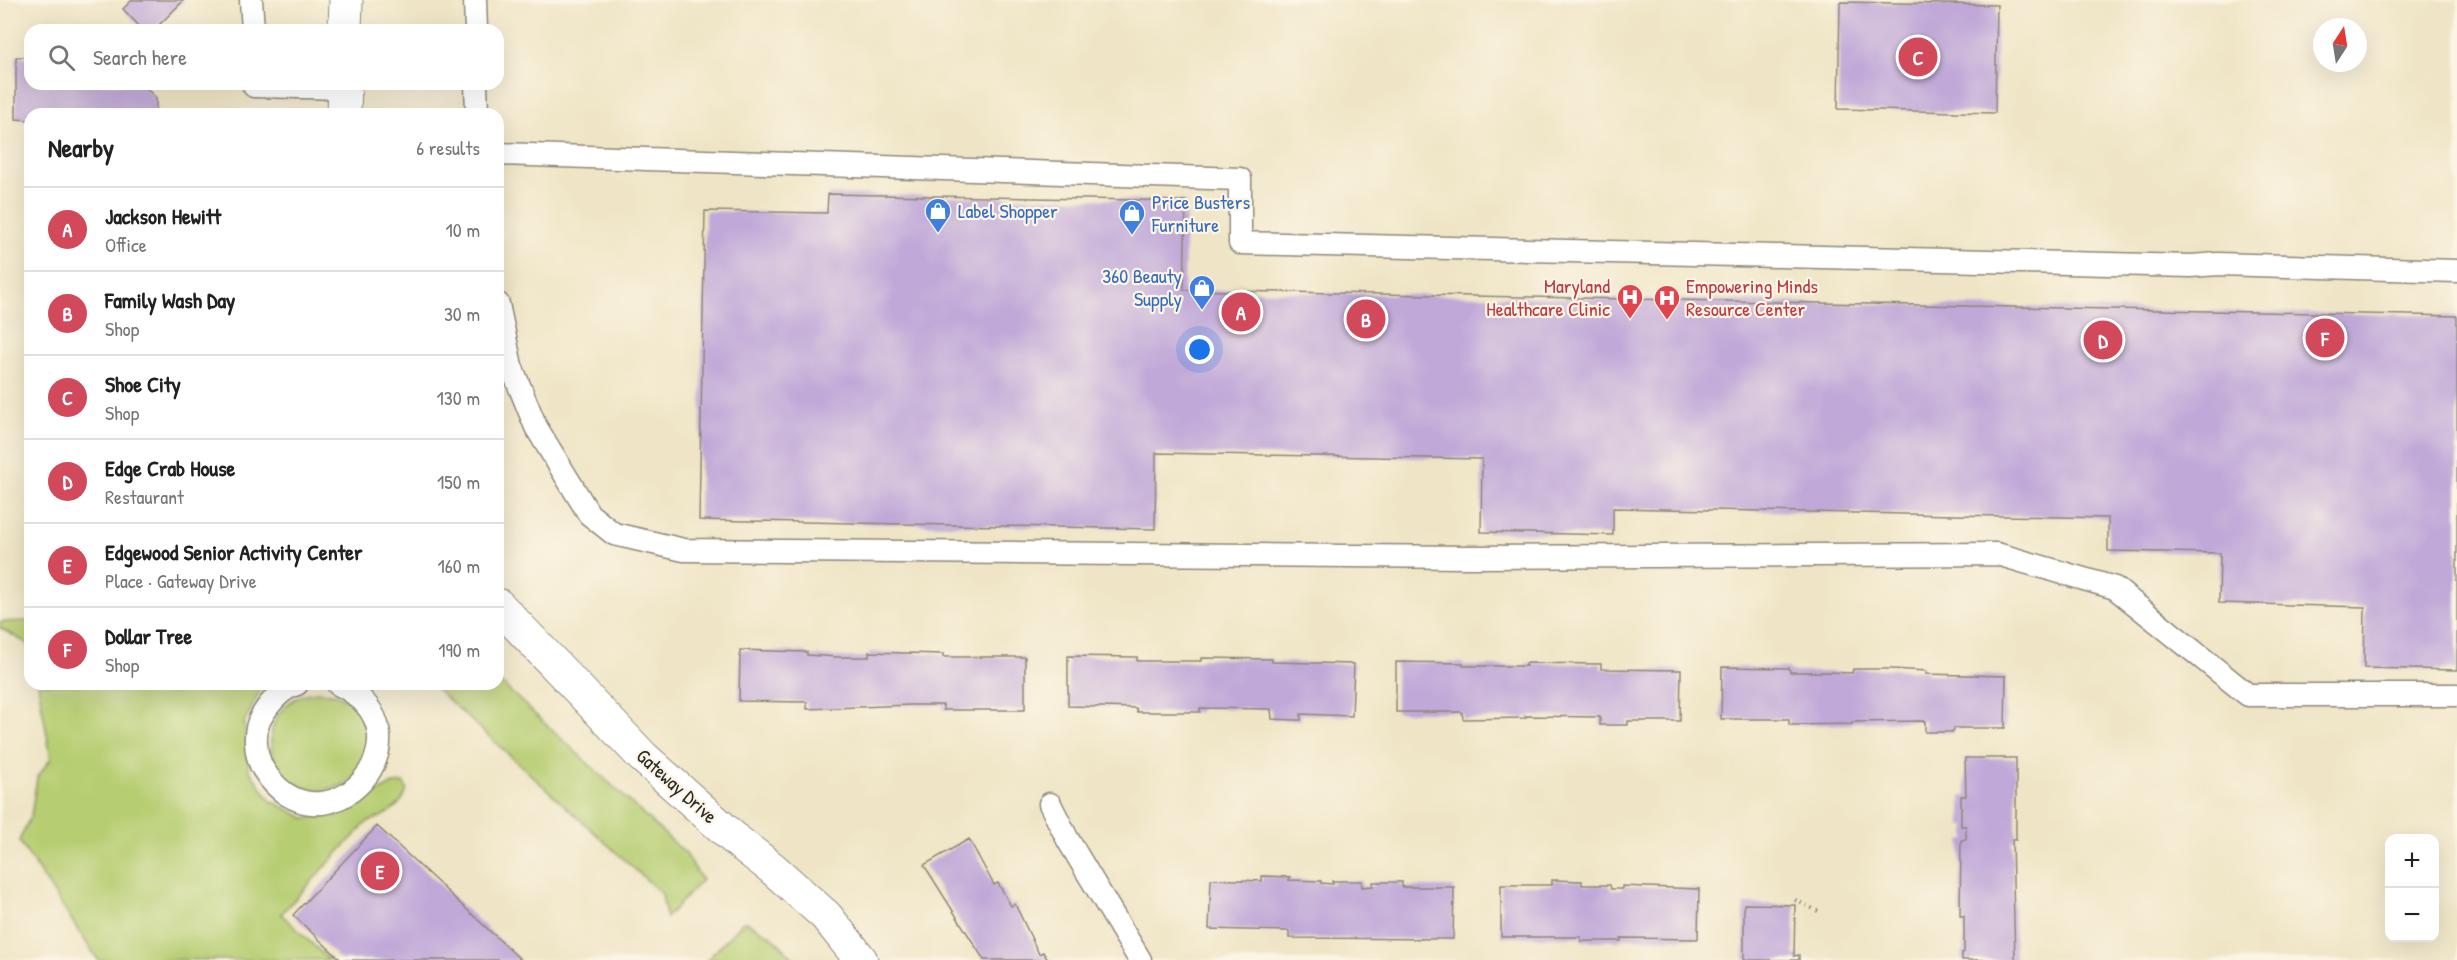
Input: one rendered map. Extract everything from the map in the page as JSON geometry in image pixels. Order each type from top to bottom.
[{"type":"street","points":[[345,24],[346,0]]},
{"type":"street","name":"Gateway Drive","points":[[504,611],[643,757],[826,916],[861,960]]},
{"type":"lane","points":[[251,0],[253,24]]},
{"type":"lane","points":[[476,0],[476,24]]},
{"type":"lane","points":[[294,90],[345,95]]},
{"type":"lane","points":[[477,90],[477,108]]},
{"type":"lane","points":[[504,154],[1240,179],[1240,243],[2457,271]]},
{"type":"lane","points":[[504,333],[511,366],[536,428],[589,514],[614,534],[684,550],[1467,557],[1997,554],[2115,588],[2248,695],[2457,695]]},
{"type":"lane","points":[[284,690],[271,701],[259,720],[255,742],[260,764],[272,784],[291,797],[313,802],[336,800],[356,790],[371,773],[378,752],[378,729],[369,708],[350,690]]},
{"type":"lane","points":[[1050,804],[1068,840],[1140,960]]},
{"type":"path","points":[[1795,900],[1822,913]]},
{"type":"green space","points":[[24,621],[24,642],[0,628],[0,622]]},
{"type":"green space","points":[[504,686],[686,854],[702,880],[666,918],[662,894],[438,690],[504,690]]},
{"type":"green space","points":[[39,690],[261,690],[244,723],[249,770],[271,801],[305,818],[336,816],[393,784],[404,783],[407,790],[401,801],[386,814],[367,822],[281,914],[329,960],[98,960],[19,841],[31,815],[37,778],[51,758]]},
{"type":"green space","points":[[320,692],[330,693],[347,700],[361,714],[368,731],[368,751],[361,768],[347,782],[330,789],[320,790],[310,789],[293,782],[279,768],[272,751],[271,741],[272,731],[279,714],[293,700],[310,693]]},
{"type":"green space","points":[[743,922],[773,937],[795,960],[707,960]]},
{"type":"building","points":[[132,0],[184,0],[160,24],[137,24],[123,9]]},
{"type":"building","points":[[1840,2],[1997,5],[1995,113],[1838,109]]},
{"type":"building","points":[[16,57],[24,57],[24,90],[148,90],[156,98],[156,108],[24,108],[24,120],[16,119]]},
{"type":"building","points":[[828,194],[1186,201],[1184,290],[2457,316],[2457,670],[2364,668],[2365,607],[2219,603],[2220,553],[2108,551],[2108,518],[1613,508],[1613,535],[1481,532],[1482,459],[1156,453],[1155,529],[699,520],[705,211],[827,213]]},
{"type":"building","points":[[740,650],[807,652],[807,655],[838,657],[869,657],[869,652],[943,654],[943,657],[1025,657],[1025,710],[943,710],[943,705],[807,709],[807,702],[739,701]]},
{"type":"building","points":[[1068,656],[1137,657],[1137,661],[1201,661],[1201,658],[1354,664],[1352,716],[1301,714],[1301,720],[1295,720],[1272,719],[1271,709],[1200,708],[1200,712],[1137,712],[1136,708],[1068,706]]},
{"type":"building","points":[[1396,662],[1463,663],[1463,666],[1526,666],[1526,663],[1601,664],[1601,669],[1681,670],[1680,721],[1628,721],[1628,725],[1600,725],[1600,717],[1525,716],[1526,718],[1463,719],[1462,712],[1396,712]]},
{"type":"building","points":[[1722,667],[1789,668],[1790,672],[1852,673],[1853,669],[1892,669],[1927,671],[1926,674],[2006,676],[2005,728],[1954,728],[1953,732],[1925,732],[1925,721],[1789,725],[1789,719],[1721,719]]},
{"type":"building","points":[[1965,758],[2016,758],[2016,840],[2012,840],[2015,960],[1962,960],[1964,916],[1960,916],[1961,840],[1966,839],[1966,826],[1961,826],[1961,796],[1966,796]]},
{"type":"building","points":[[377,826],[521,960],[341,960],[293,915]]},
{"type":"building","points":[[969,839],[994,885],[998,883],[1011,906],[1015,904],[1039,954],[1043,952],[1048,960],[984,960],[924,865]]},
{"type":"building","points":[[1262,876],[1290,877],[1289,880],[1321,881],[1321,883],[1333,884],[1332,881],[1362,881],[1362,887],[1373,886],[1373,882],[1402,882],[1402,887],[1454,887],[1453,939],[1289,938],[1289,931],[1209,929],[1211,879],[1262,881]]},
{"type":"building","points":[[1552,880],[1582,881],[1582,885],[1610,885],[1611,889],[1622,889],[1622,886],[1699,889],[1698,939],[1621,938],[1621,941],[1581,941],[1581,937],[1501,937],[1501,885],[1552,885]]},
{"type":"building","points":[[1744,904],[1795,905],[1794,956],[1799,955],[1799,960],[1744,960]]},
{"type":"place","name":"Shoe City","points":[[1918,57]]},
{"type":"place","name":"Label Shopper","points":[[938,234]]},
{"type":"place","name":"Price Busters Furniture","points":[[1132,236]]},
{"type":"place","name":"360 Beauty Supply","points":[[1202,311]]},
{"type":"place","name":"Jackson Hewitt","points":[[1241,312]]},
{"type":"place","name":"Family Wash Day","points":[[1366,319]]},
{"type":"place","name":"Maryland Healthcare Clinic","points":[[1630,320]]},
{"type":"place","name":"Empowering Minds Resource Center","points":[[1667,321]]},
{"type":"place","name":"Dollar Tree","points":[[2325,338]]},
{"type":"place","name":"Edge Crab House","points":[[2103,340]]},
{"type":"place","name":"Edgewood Senior Activity Center","points":[[380,871]]}]
